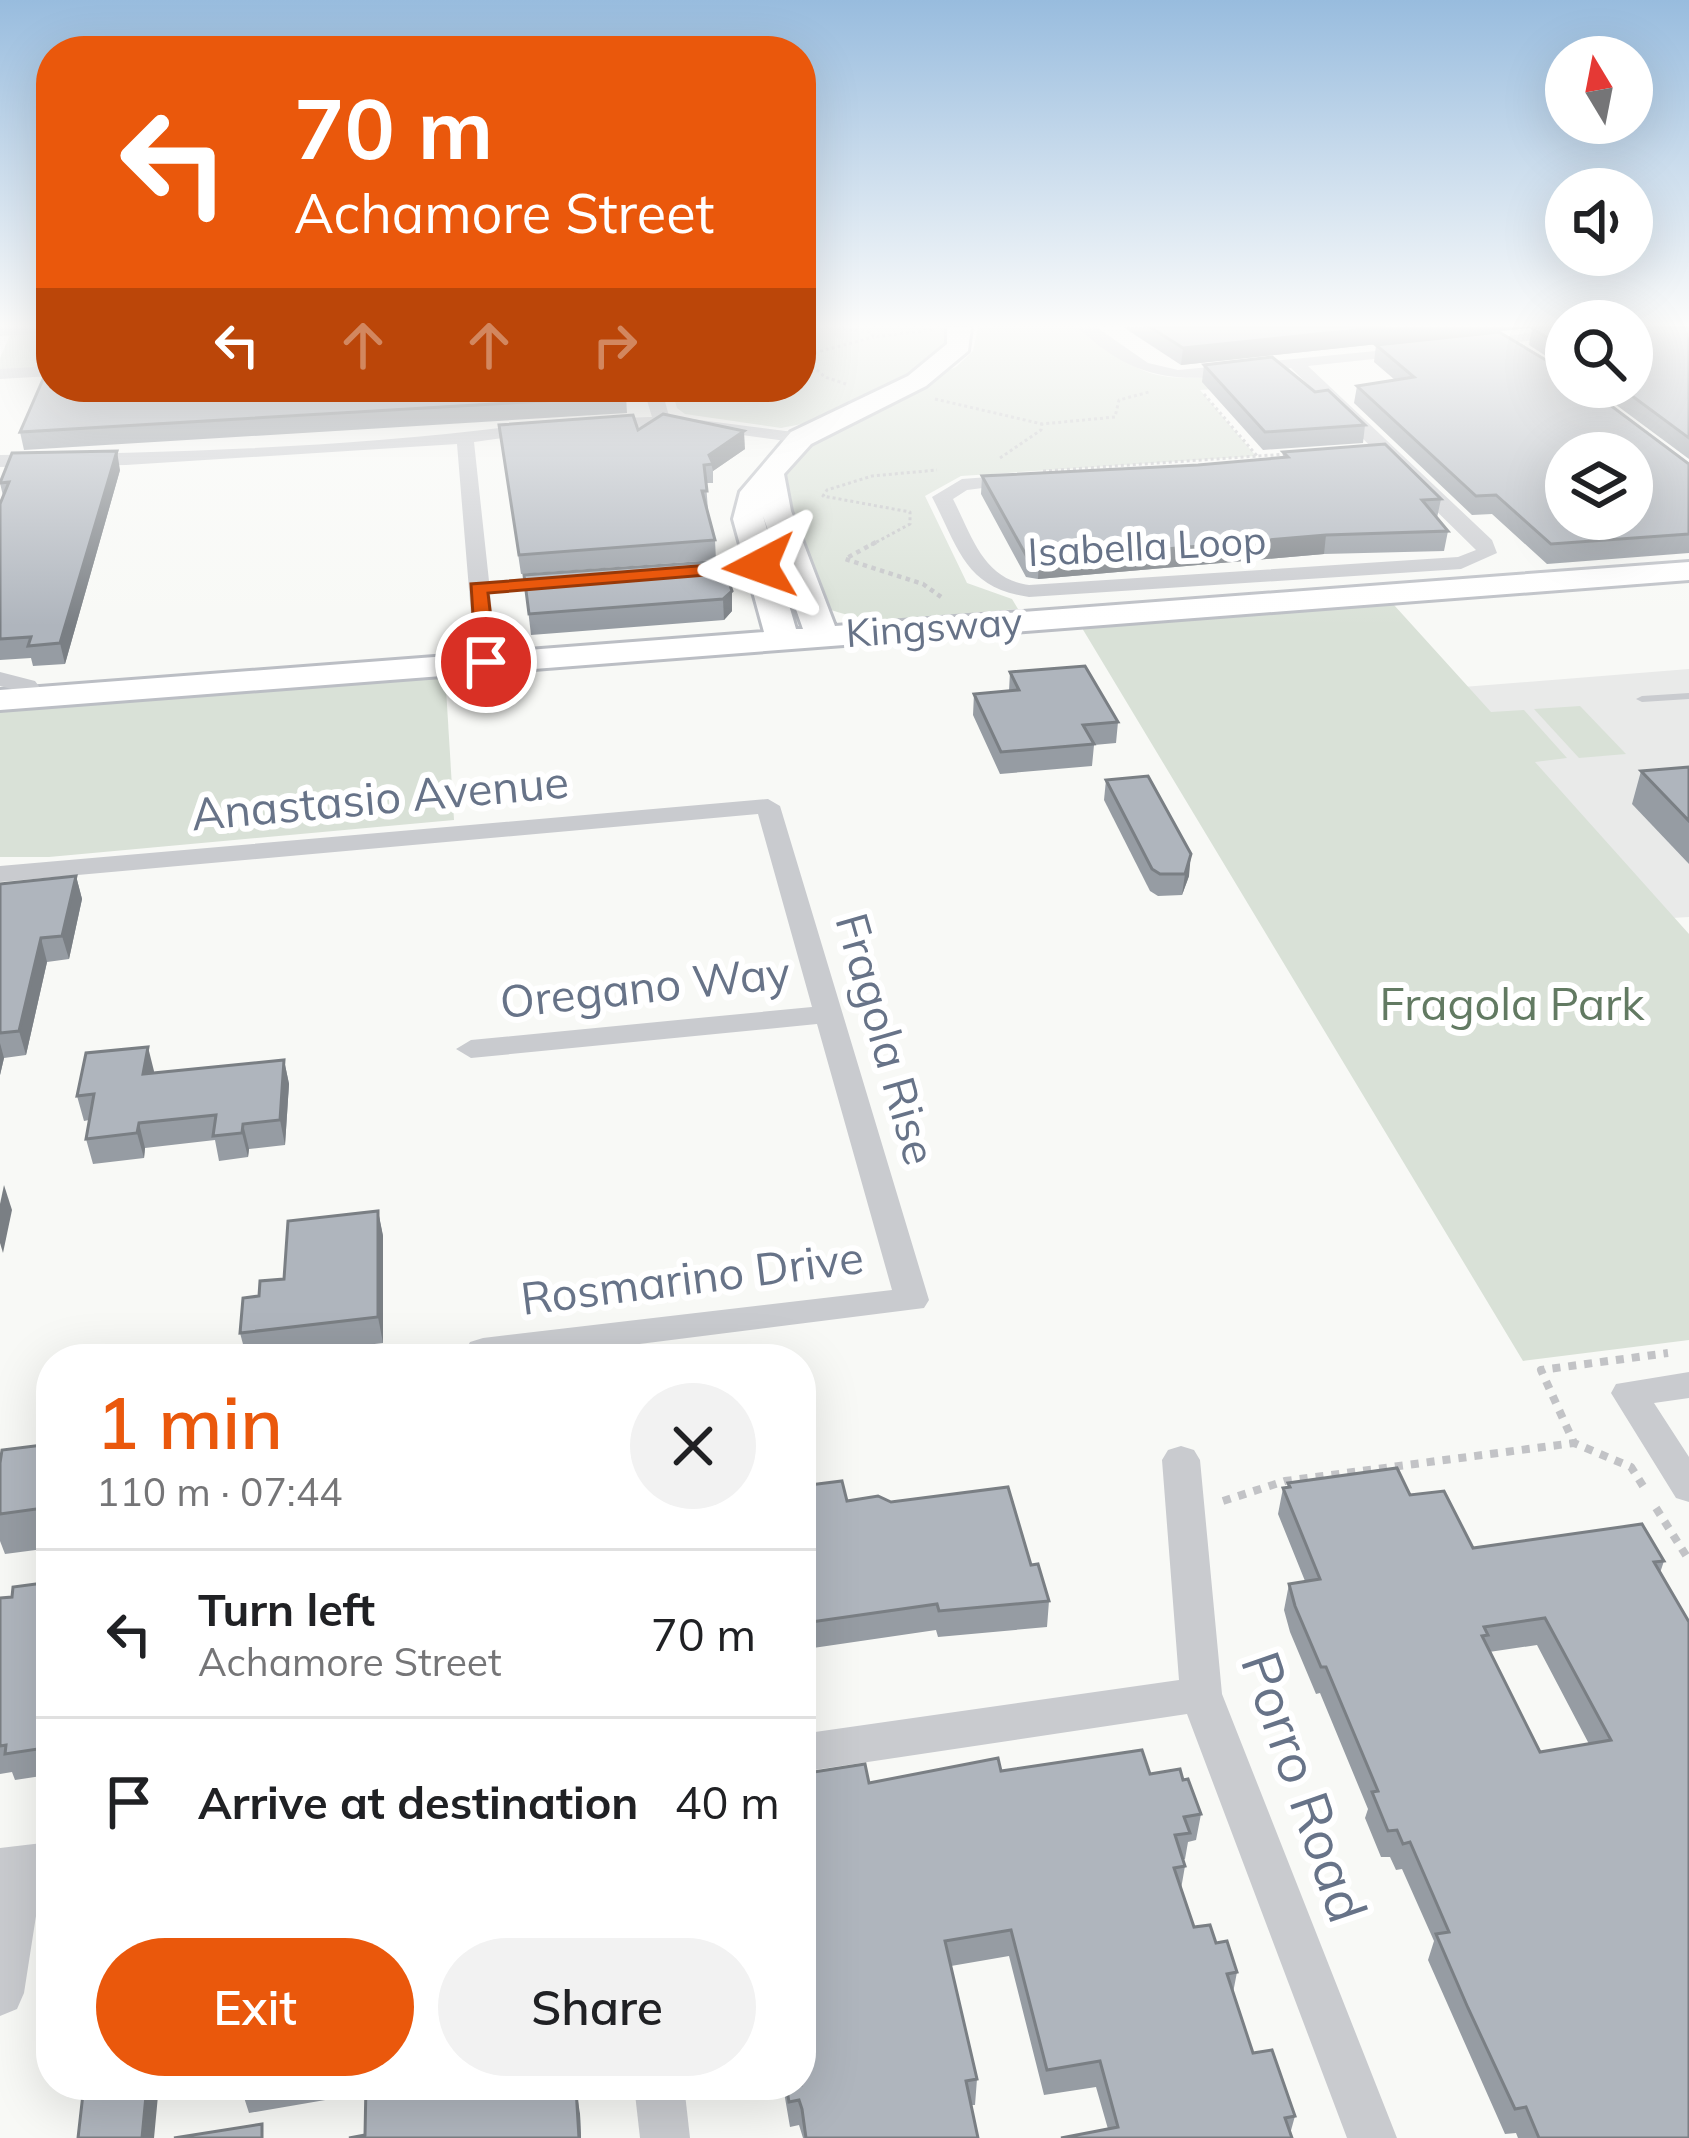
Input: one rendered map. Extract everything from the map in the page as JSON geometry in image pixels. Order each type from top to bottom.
[{"type":"street","points":[[0,461],[126,459],[465,438],[558,427]]},
{"type":"street","points":[[709,427],[801,438]]},
{"type":"street","points":[[782,639],[748,519],[754,492],[801,438],[824,427]]},
{"type":"street","name":"Isabella Loop","points":[[1049,476],[980,481],[949,490],[942,497],[982,574],[992,581],[1029,591],[1057,592],[1462,562],[1487,553],[1485,544],[1377,453],[1353,427]]},
{"type":"street","points":[[465,438],[486,662]]},
{"type":"street","points":[[770,473],[776,511],[822,636]]},
{"type":"street","points":[[666,574],[760,566]]},
{"type":"street","name":"Kingsway","points":[[0,700],[1689,571]]},
{"type":"street","points":[[478,588],[574,580]]},
{"type":"street","points":[[0,679],[27,686],[36,698]]},
{"type":"street","name":"Anastasio Avenue","points":[[0,874],[768,806]]},
{"type":"street","name":"Fragola Rise","points":[[768,806],[912,1300]]},
{"type":"street","name":"Oregano Way","points":[[471,1049],[828,1014]]},
{"type":"street","name":"Rosmarino Drive","points":[[542,1344],[912,1300]]},
{"type":"street","points":[[1689,1384],[1629,1393],[1689,1488]]},
{"type":"street","name":"Porro Road","points":[[1183,1480],[1201,1694],[1372,2138]]},
{"type":"street","points":[[816,1751],[1201,1694]]},
{"type":"street","points":[[0,1993],[24,1866]]},
{"type":"street","points":[[661,2100],[665,2138]]},
{"type":"lane","points":[[1642,699],[1689,696]]},
{"type":"path","points":[[1232,427],[1258,457]]},
{"type":"path","points":[[1027,472],[1300,453]]},
{"type":"path","points":[[1183,1480],[1219,1502],[1285,1481],[1574,1443]]},
{"type":"shaded area","points":[[1689,669],[1689,917],[1655,919],[1425,690]]},
{"type":"green space","points":[[826,427],[1231,427],[1256,456],[961,476],[925,496],[967,583],[1012,599],[1018,609],[891,620],[819,605],[770,473],[801,438]]},
{"type":"green space","name":"Fragola Park","points":[[1394,605],[1491,712],[1524,710],[1567,758],[1535,762],[1689,934],[1689,1340],[1523,1361],[1082,628]]},
{"type":"green space","points":[[445,672],[454,820],[49,857],[0,857],[0,708]]},
{"type":"green space","points":[[1580,706],[1626,754],[1579,758],[1534,709]]},
{"type":"building","points":[[22,427],[108,427],[20,432]]},
{"type":"building","points":[[499,427],[724,427],[744,431],[709,455],[713,464],[704,465],[707,491],[702,491],[715,540],[519,555]]},
{"type":"building","points":[[1260,427],[1340,427],[1265,432]]},
{"type":"building","points":[[1401,427],[1639,427],[1646,432],[1545,432],[1545,539],[1496,495],[1476,496]]},
{"type":"building","points":[[1653,437],[1689,464],[1689,534],[1653,537]]},
{"type":"building","points":[[1385,444],[1441,499],[1422,500],[1448,531],[1326,535],[1039,560],[1027,557],[982,476],[1198,465]]},
{"type":"building","points":[[117,451],[60,643],[28,646],[31,637],[0,639],[0,504],[9,482],[0,483],[12,453]]},
{"type":"building","points":[[1547,540],[1606,540],[1551,544]]},
{"type":"building","points":[[722,561],[732,591],[723,599],[529,614],[524,575]]},
{"type":"building","points":[[1085,666],[1118,722],[1083,725],[1094,744],[1001,752],[974,694],[1019,690],[1010,672]]},
{"type":"building","points":[[1689,767],[1689,821],[1641,771]]},
{"type":"building","points":[[1148,776],[1191,854],[1185,874],[1160,874],[1152,869],[1106,780]]},
{"type":"building","points":[[76,876],[62,936],[41,938],[19,1031],[0,1033],[0,884]]},
{"type":"building","points":[[148,1047],[143,1074],[284,1060],[280,1120],[243,1124],[242,1133],[213,1136],[216,1115],[139,1123],[137,1133],[86,1139],[94,1094],[77,1096],[86,1053]]},
{"type":"building","points":[[378,1211],[378,1317],[240,1333],[243,1298],[259,1296],[260,1281],[284,1279],[288,1221]]},
{"type":"building","points":[[36,1446],[36,1509],[0,1514],[2,1450]]},
{"type":"building","points":[[1397,1468],[1410,1495],[1444,1491],[1473,1548],[1642,1524],[1664,1561],[1654,1562],[1689,1622],[1689,2138],[1539,2138],[1526,2107],[1515,2109],[1436,1934],[1449,1932],[1410,1842],[1403,1844],[1397,1830],[1388,1831],[1372,1792],[1378,1791],[1295,1606],[1289,1584],[1320,1579],[1283,1488],[1290,1487],[1288,1483]],"holes":[[[1545,1618],[1611,1740],[1540,1752],[1482,1636],[1488,1635],[1484,1627]]]},
{"type":"building","points":[[842,1481],[847,1501],[878,1496],[891,1502],[1008,1487],[1031,1565],[1038,1564],[1049,1601],[939,1611],[937,1604],[816,1621],[816,1484]]},
{"type":"building","points":[[36,1584],[36,1749],[5,1754],[6,1745],[0,1746],[0,1598],[12,1597],[13,1587]]},
{"type":"building","points":[[1142,1750],[1150,1774],[1180,1769],[1183,1780],[1188,1779],[1201,1814],[1184,1817],[1190,1833],[1175,1835],[1185,1866],[1174,1868],[1194,1927],[1210,1925],[1216,1943],[1227,1941],[1237,1972],[1227,1974],[1253,2053],[1272,2050],[1295,2116],[1285,2118],[1292,2138],[1061,2138],[1118,2127],[1100,2061],[1047,2070],[1011,1930],[945,1941],[977,2079],[966,2081],[978,2138],[806,2138],[799,2100],[816,2100],[816,1772],[865,1764],[869,1783],[998,1758],[1001,1771]]},
{"type":"building","points":[[82,2100],[146,2100],[142,2138],[78,2138]]},
{"type":"building","points":[[366,2100],[577,2100],[579,2138],[349,2138],[365,2135]]},
{"type":"building","points":[[262,2124],[262,2138],[174,2138]]},
{"type":"route","points":[[486,662],[478,588],[760,566]]}]
